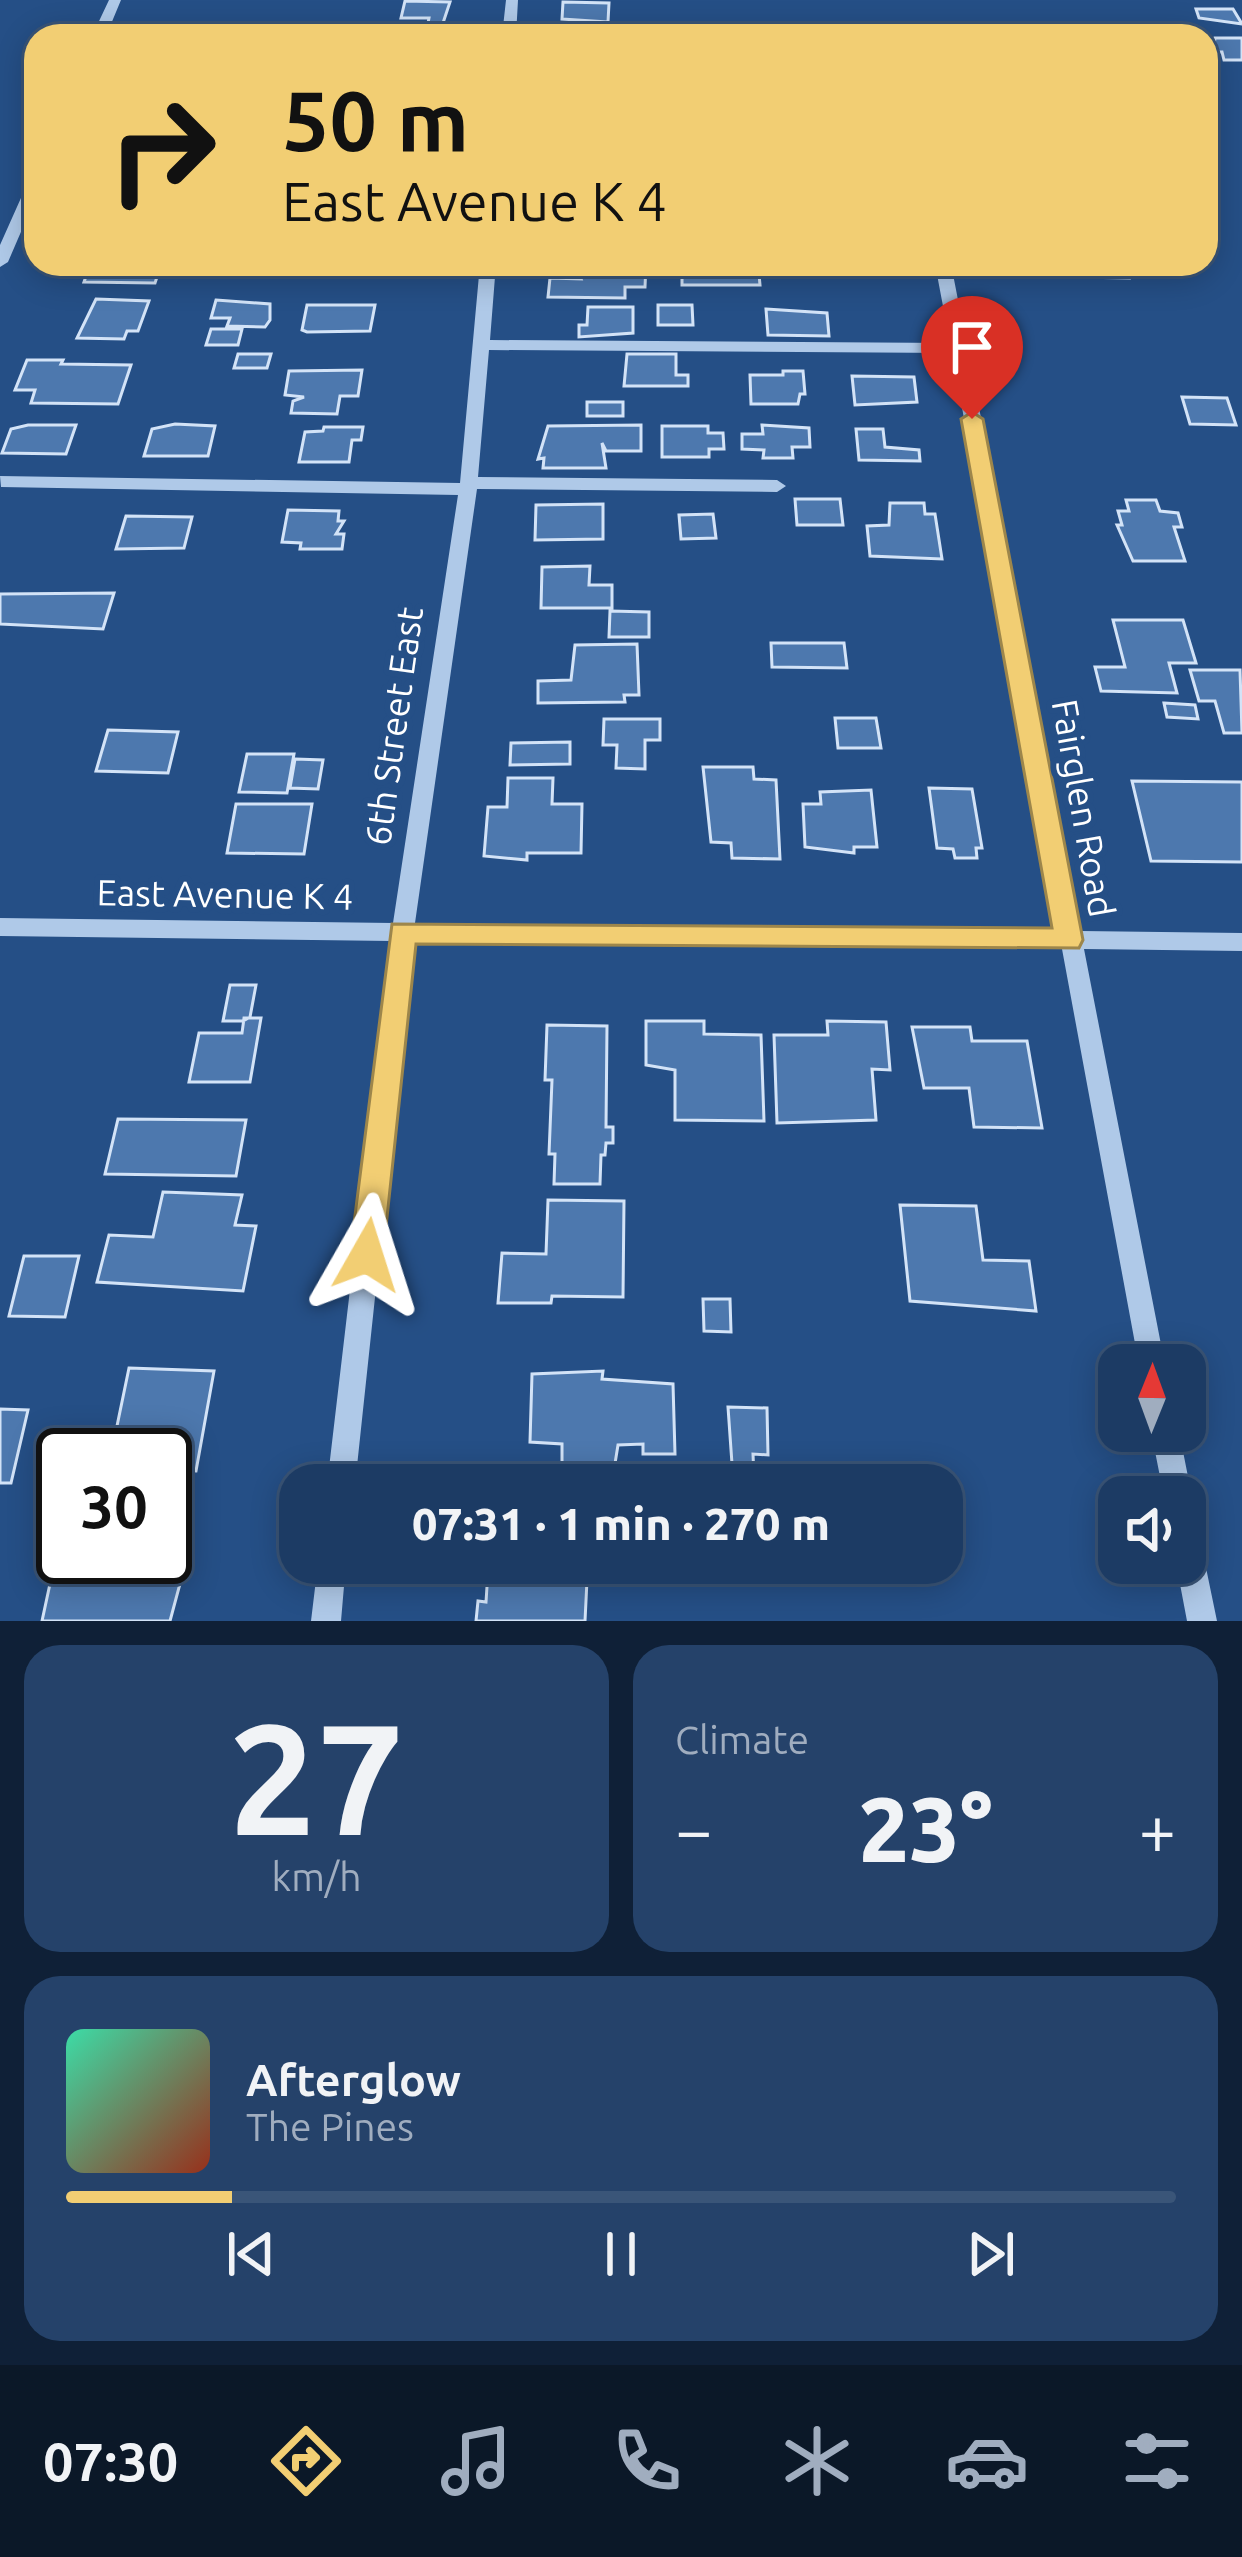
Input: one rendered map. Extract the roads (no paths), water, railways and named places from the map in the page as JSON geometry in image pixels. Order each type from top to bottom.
[{"type":"street","points":[[0,262],[24,207]]},
{"type":"street","name":"6th Street East","points":[[343,1464],[403,932],[468,486],[487,276]]},
{"type":"street","name":"Fairglen Road","points":[[945,276],[1148,1344]]},
{"type":"street","points":[[481,345],[959,348]]},
{"type":"street","points":[[2,481],[777,486]]},
{"type":"street","name":"East Avenue K 4","points":[[0,927],[1242,942]]},
{"type":"street","points":[[326,1621],[330,1584]]},
{"type":"street","points":[[1195,1584],[1202,1621]]}]
